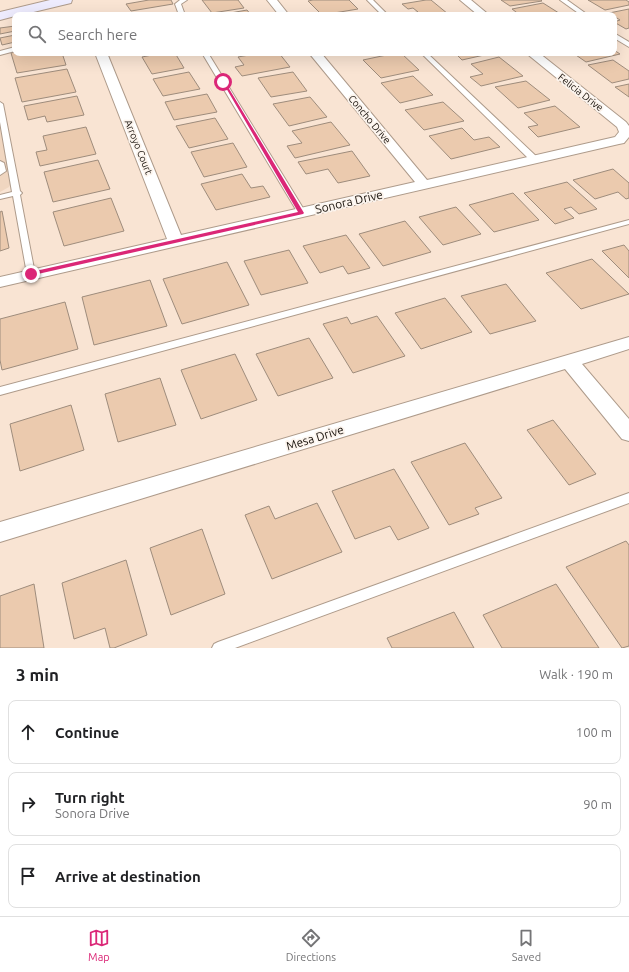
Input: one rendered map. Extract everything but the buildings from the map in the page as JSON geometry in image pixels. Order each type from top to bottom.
[{"type":"main road","points":[[16,12],[66,0]]},
{"type":"main road","points":[[0,16],[12,13]]},
{"type":"street","points":[[272,0],[282,12]]},
{"type":"street","points":[[465,0],[480,12]]},
{"type":"street","name":"Arroyo Court","points":[[102,56],[176,241]]},
{"type":"street","name":"Concho Drive","points":[[317,56],[424,185]]},
{"type":"street","name":"Felicia Drive","points":[[536,56],[622,125],[626,133]]},
{"type":"street","name":"Sonora Drive","points":[[0,282],[619,140],[626,133]]},
{"type":"street","name":"Mesa Drive","points":[[0,532],[570,362],[629,343]]},
{"type":"street","points":[[570,362],[629,433]]},
{"type":"lane","points":[[181,12],[178,4],[184,0]]},
{"type":"lane","points":[[370,0],[382,12]]},
{"type":"lane","points":[[563,0],[581,12]]},
{"type":"lane","points":[[617,37],[629,45]]},
{"type":"lane","points":[[0,53],[12,50]]},
{"type":"lane","points":[[207,56],[302,213]]},
{"type":"lane","points":[[427,56],[534,159]]},
{"type":"lane","points":[[0,104],[18,193],[31,274]]},
{"type":"lane","points":[[0,164],[2,171],[0,173]]},
{"type":"lane","points":[[0,197],[18,193]]},
{"type":"lane","points":[[0,391],[629,222]]},
{"type":"lane","points":[[218,648],[629,498]]},
{"type":"shaded area","points":[[0,118],[13,179],[9,187],[0,192]]},
{"type":"route","points":[[31,274],[302,213],[223,82]]}]
